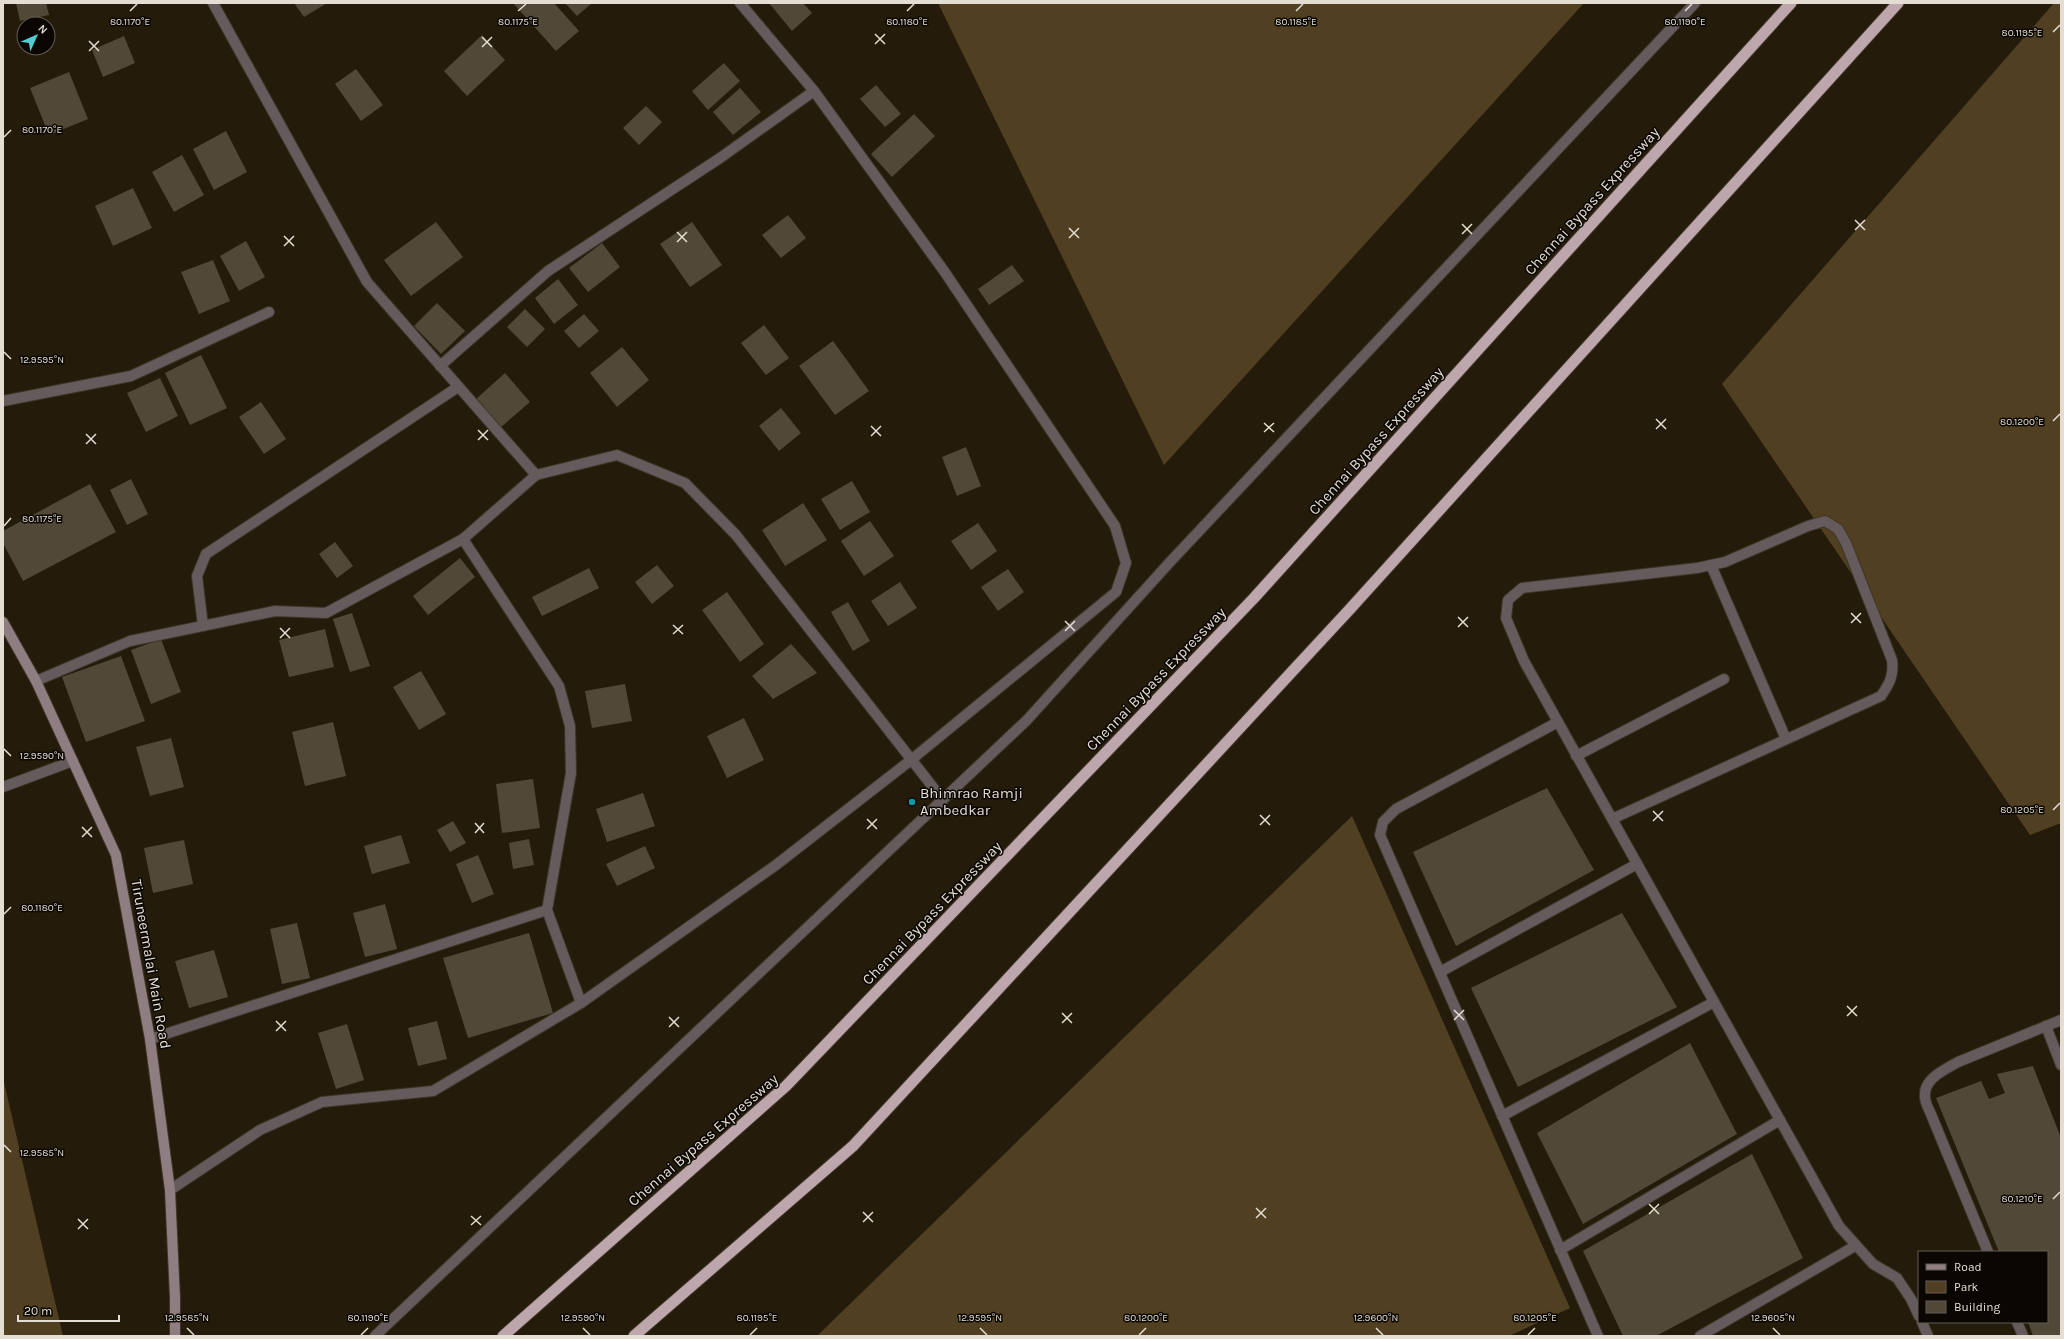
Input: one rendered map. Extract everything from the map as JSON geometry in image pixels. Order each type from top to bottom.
[{"type":"highway","name":"Chennai Bypass Expressway","points":[[503,1336],[786,1086],[1254,598],[1791,3]]},
{"type":"highway","points":[[634,1336],[853,1146],[1350,609],[1898,3]]},
{"type":"main road","name":"Tiruneermalai Main Road","points":[[3,622],[36,681],[116,855],[150,1040],[170,1190],[175,1298],[175,1336]]},
{"type":"street","points":[[213,3],[367,282],[536,475]]},
{"type":"street","points":[[170,1190],[260,1130],[322,1102],[433,1090],[581,1003],[776,865],[911,760],[1116,592],[1126,563],[1115,526],[944,271],[814,91],[740,3]]},
{"type":"street","points":[[375,1336],[1027,720],[1170,562],[1695,3]]},
{"type":"street","points":[[440,366],[548,271],[720,158],[814,91]]},
{"type":"street","points":[[3,401],[131,376],[269,312]]},
{"type":"street","points":[[203,626],[197,576],[206,554],[458,387]]},
{"type":"street","points":[[36,681],[130,641],[275,611],[326,613],[463,539],[536,475],[617,455],[685,483],[736,535],[943,800]]},
{"type":"street","points":[[1612,819],[1881,696],[1890,684],[1893,672],[1892,660],[1846,543],[1838,529],[1825,521],[1808,526],[1725,562],[1711,565],[1522,588],[1508,600],[1506,618],[1524,661],[1576,756],[1839,1226],[1855,1246],[1873,1264],[1897,1278],[1911,1299],[1918,1314]]},
{"type":"street","points":[[463,539],[559,686],[570,726],[571,773],[547,910],[581,1003]]},
{"type":"street","points":[[1711,565],[1786,739]]},
{"type":"street","points":[[1576,756],[1724,679]]},
{"type":"street","points":[[1558,722],[1396,809],[1383,822],[1380,835],[1598,1336]]},
{"type":"street","points":[[3,787],[73,761]]},
{"type":"street","points":[[1440,972],[1637,864]]},
{"type":"street","points":[[150,1040],[547,910]]},
{"type":"street","points":[[1502,1116],[1714,1002]]},
{"type":"street","points":[[1988,1251],[1930,1112],[1925,1097],[1928,1083],[1942,1071],[1958,1062],[2061,1020]]},
{"type":"street","points":[[2046,1026],[2061,1065]]},
{"type":"street","points":[[1560,1250],[1780,1120]]},
{"type":"street","points":[[1700,1336],[1855,1246]]},
{"type":"street","points":[[1922,1323],[1928,1336]]},
{"type":"street","points":[[2017,1323],[2023,1336]]},
{"type":"green space","points":[[938,3],[1584,3],[1164,465]]},
{"type":"green space","points":[[2054,3],[2061,3],[2061,823],[2030,835],[1722,384]]},
{"type":"green space","points":[[1352,816],[1570,1308],[1509,1336],[817,1336]]},
{"type":"green space","points":[[3,1078],[63,1336],[3,1336]]},
{"type":"building","points":[[16,3],[46,3],[49,15],[44,16],[19,16]]},
{"type":"building","points":[[294,3],[327,3],[304,17]]},
{"type":"building","points":[[513,3],[554,3],[579,31],[556,51]]},
{"type":"building","points":[[565,3],[592,3],[577,16]]},
{"type":"building","points":[[769,3],[803,3],[812,13],[792,31]]},
{"type":"building","points":[[482,35],[505,60],[467,96],[444,71]]},
{"type":"building","points":[[124,36],[135,63],[103,77],[92,50]]},
{"type":"building","points":[[724,63],[740,81],[708,110],[692,91]]},
{"type":"building","points":[[356,69],[383,105],[361,121],[335,84]]},
{"type":"building","points":[[69,72],[88,119],[49,135],[30,88]]},
{"type":"building","points":[[876,85],[901,114],[885,127],[860,99]]},
{"type":"building","points":[[740,88],[761,112],[733,135],[713,112]]},
{"type":"building","points":[[646,106],[662,122],[639,145],[623,128]]},
{"type":"building","points":[[914,114],[935,136],[892,177],[871,154]]},
{"type":"building","points":[[226,131],[247,172],[214,190],[193,149]]},
{"type":"building","points":[[182,155],[204,195],[174,212],[152,172]]},
{"type":"building","points":[[133,188],[152,228],[113,246],[95,206]]},
{"type":"building","points":[[788,215],[806,238],[781,258],[762,235]]},
{"type":"building","points":[[436,222],[463,257],[411,296],[384,260]]},
{"type":"building","points":[[692,222],[722,265],[690,287],[660,244]]},
{"type":"building","points":[[246,241],[265,277],[239,291],[220,256]]},
{"type":"building","points":[[602,243],[620,267],[588,292],[569,268]]},
{"type":"building","points":[[213,260],[230,301],[199,314],[181,272]]},
{"type":"building","points":[[1012,265],[1024,281],[989,305],[978,289]]},
{"type":"building","points":[[558,279],[578,305],[554,324],[535,298]]},
{"type":"building","points":[[437,303],[465,331],[441,354],[414,326]]},
{"type":"building","points":[[525,309],[545,329],[527,347],[507,327]]},
{"type":"building","points":[[584,314],[599,331],[579,348],[564,331]]},
{"type":"building","points":[[764,325],[789,358],[766,375],[741,343]]},
{"type":"building","points":[[833,341],[869,391],[835,415],[799,366]]},
{"type":"building","points":[[622,347],[649,380],[617,407],[590,373]]},
{"type":"building","points":[[201,355],[227,408],[190,425],[165,373]]},
{"type":"building","points":[[505,373],[530,402],[500,428],[475,400]]},
{"type":"building","points":[[160,378],[178,416],[146,432],[127,393]]},
{"type":"building","points":[[261,402],[286,439],[264,454],[239,417]]},
{"type":"building","points":[[781,408],[801,433],[779,451],[759,426]]},
{"type":"building","points":[[966,447],[981,486],[957,496],[942,457]]},
{"type":"building","points":[[131,479],[148,514],[127,525],[110,490]]},
{"type":"building","points":[[852,481],[870,512],[840,530],[821,499]]},
{"type":"building","points":[[90,484],[116,532],[23,581],[3,543],[3,531]]},
{"type":"building","points":[[803,503],[827,540],[785,566],[762,530]]},
{"type":"building","points":[[870,521],[894,556],[864,576],[841,541]]},
{"type":"building","points":[[978,523],[997,551],[971,570],[951,541]]},
{"type":"building","points":[[335,542],[353,566],[337,578],[319,554]]},
{"type":"building","points":[[460,558],[475,577],[428,615],[413,596]]},
{"type":"building","points":[[657,565],[674,586],[652,604],[635,582]]},
{"type":"building","points":[[589,568],[599,588],[542,616],[532,597]]},
{"type":"building","points":[[1008,569],[1024,592],[998,611],[981,587]]},
{"type":"building","points":[[900,582],[917,608],[888,626],[871,601]]},
{"type":"building","points":[[727,592],[764,644],[740,662],[702,610]]},
{"type":"building","points":[[848,602],[870,641],[853,651],[831,612]]},
{"type":"building","points":[[352,613],[370,666],[350,672],[333,619]]},
{"type":"building","points":[[325,629],[334,667],[289,677],[279,640]]},
{"type":"building","points":[[161,639],[181,692],[151,704],[131,650]]},
{"type":"building","points":[[791,644],[817,673],[773,699],[752,676]]},
{"type":"building","points":[[121,656],[145,721],[86,742],[62,677]]},
{"type":"building","points":[[421,671],[446,714],[419,730],[393,687]]},
{"type":"building","points":[[625,684],[632,721],[592,728],[585,691]]},
{"type":"building","points":[[744,718],[764,760],[727,778],[707,736]]},
{"type":"building","points":[[333,722],[346,776],[305,786],[292,732]]},
{"type":"building","points":[[171,738],[184,787],[150,796],[136,747]]},
{"type":"building","points":[[533,779],[540,828],[502,833],[496,784]]},
{"type":"building","points":[[1547,788],[1594,870],[1456,946],[1413,852]]},
{"type":"building","points":[[643,793],[655,826],[607,842],[596,809]]},
{"type":"building","points":[[453,821],[466,843],[450,852],[437,830]]},
{"type":"building","points":[[401,835],[410,863],[372,874],[364,846]]},
{"type":"building","points":[[529,839],[534,865],[513,869],[509,843]]},
{"type":"building","points":[[184,840],[193,884],[153,893],[144,848]]},
{"type":"building","points":[[645,846],[655,868],[617,886],[606,864]]},
{"type":"building","points":[[478,855],[494,894],[472,903],[456,864]]},
{"type":"building","points":[[385,904],[397,949],[365,957],[353,913]]},
{"type":"building","points":[[1622,913],[1677,1007],[1518,1087],[1471,988]]},
{"type":"building","points":[[297,923],[310,978],[282,984],[270,929]]},
{"type":"building","points":[[529,933],[553,1013],[468,1038],[443,958]]},
{"type":"building","points":[[214,950],[228,997],[189,1008],[175,961]]},
{"type":"building","points":[[437,1021],[447,1059],[418,1066],[408,1028]]},
{"type":"building","points":[[347,1024],[364,1080],[336,1089],[318,1033]]},
{"type":"building","points":[[1690,1043],[1737,1134],[1583,1224],[1537,1133]]},
{"type":"building","points":[[2033,1066],[2061,1138],[2061,1336],[2033,1336],[2028,1323],[2048,1323],[2048,1251],[1999,1251],[1936,1098],[1981,1081],[1989,1099],[2005,1093],[1997,1074]]},
{"type":"building","points":[[1752,1154],[1803,1258],[1656,1336],[1623,1336],[1583,1251]]},
{"type":"place","name":"Bhimrao Ramji Ambedkar","points":[[912,802]]}]
